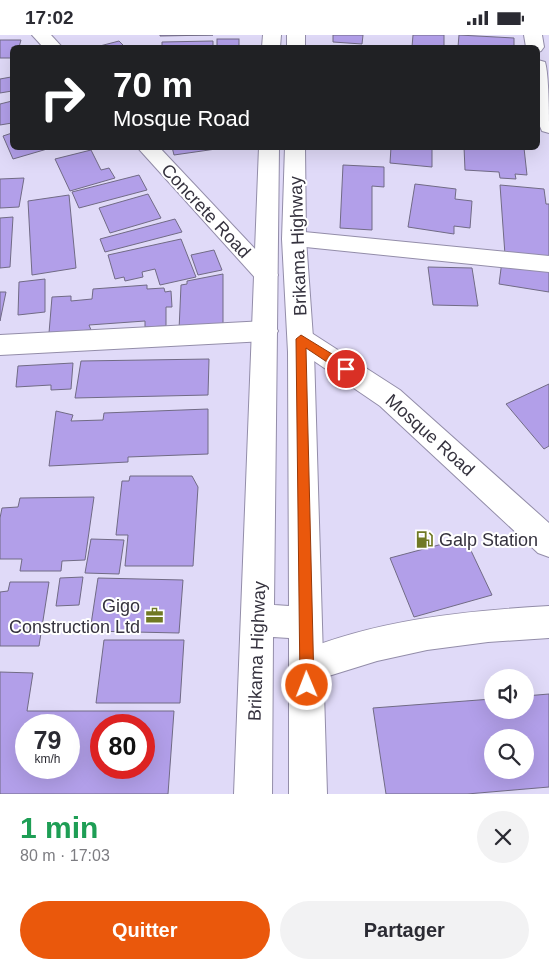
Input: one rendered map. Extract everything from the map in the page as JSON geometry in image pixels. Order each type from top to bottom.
[{"type":"main road","points":[[41,35],[51,45]]},
{"type":"main road","points":[[540,80],[545,114]]},
{"type":"main road","name":"Concrete Road","points":[[150,150],[266,275]]},
{"type":"main road","name":"Brikama Highway","points":[[252,794],[269,150]]},
{"type":"main road","name":"Brikama Highway","points":[[295,150],[294,239],[301,339],[308,794]]},
{"type":"main road","points":[[294,239],[549,264]]},
{"type":"main road","points":[[0,345],[265,331]]},
{"type":"main road","name":"Mosque Road","points":[[301,339],[390,398],[549,543]]},
{"type":"main road","points":[[258,621],[306,622]]},
{"type":"main road","points":[[306,666],[386,642],[444,630],[488,625],[549,622]]},
{"type":"building","points":[[160,35],[213,35],[160,36]]},
{"type":"building","points":[[333,35],[363,35],[362,44],[333,42]]},
{"type":"building","points":[[413,35],[444,35],[444,45],[412,45]]},
{"type":"building","points":[[459,35],[514,38],[514,45],[458,45]]},
{"type":"building","points":[[217,39],[239,39],[239,45],[217,45]]},
{"type":"building","points":[[0,40],[21,40],[20,45],[10,45],[10,58],[0,58]]},
{"type":"building","points":[[119,41],[123,45],[104,45]]},
{"type":"building","points":[[213,41],[213,45],[162,45],[162,42]]},
{"type":"building","points":[[10,77],[10,91],[0,93],[0,79]]},
{"type":"building","points":[[10,102],[10,123],[0,125],[0,104]]},
{"type":"building","points":[[10,134],[10,150],[44,150],[13,159],[3,136]]},
{"type":"building","points":[[91,150],[101,170],[109,168],[115,178],[70,191],[55,159]]},
{"type":"building","points":[[173,150],[209,150],[174,155]]},
{"type":"building","points":[[391,150],[432,150],[432,167],[390,163]]},
{"type":"building","points":[[464,150],[524,150],[527,175],[515,174],[516,179],[500,178],[499,172],[465,170]]},
{"type":"building","points":[[343,165],[384,167],[384,187],[372,186],[372,230],[340,228]]},
{"type":"building","points":[[139,175],[147,190],[79,208],[72,192]]},
{"type":"building","points":[[24,178],[19,207],[0,208],[0,179]]},
{"type":"building","points":[[415,184],[456,189],[455,199],[472,201],[470,228],[454,226],[454,234],[408,227]]},
{"type":"building","points":[[500,185],[544,189],[546,204],[549,204],[549,259],[505,255]]},
{"type":"building","points":[[148,194],[161,218],[110,233],[99,208]]},
{"type":"building","points":[[69,195],[76,268],[32,275],[28,201]]},
{"type":"building","points":[[13,217],[10,267],[0,268],[0,218]]},
{"type":"building","points":[[175,219],[182,232],[105,252],[100,239]]},
{"type":"building","points":[[181,239],[196,277],[160,285],[155,269],[142,272],[143,277],[125,281],[124,277],[115,279],[108,255]]},
{"type":"building","points":[[214,250],[222,270],[198,275],[191,255]]},
{"type":"building","points":[[502,261],[549,269],[549,292],[499,284]]},
{"type":"building","points":[[428,267],[472,268],[478,306],[433,305]]},
{"type":"building","points":[[223,274],[223,329],[179,330],[181,285],[187,284],[187,281]]},
{"type":"building","points":[[45,279],[45,312],[18,315],[19,282]]},
{"type":"building","points":[[147,285],[147,289],[164,288],[165,292],[171,291],[172,307],[166,307],[166,326],[145,327],[145,321],[89,325],[91,330],[49,333],[52,297],[71,296],[71,301],[92,299],[93,289]]},
{"type":"building","points":[[0,292],[6,292],[0,321]]},
{"type":"building","points":[[209,359],[208,395],[75,398],[81,361]]},
{"type":"building","points":[[73,363],[71,389],[51,390],[51,385],[16,387],[18,366]]},
{"type":"building","points":[[549,384],[549,446],[544,449],[506,404]]},
{"type":"building","points":[[208,409],[208,454],[128,457],[128,462],[49,466],[56,411],[73,415],[71,421],[103,420],[104,413]]},
{"type":"building","points":[[130,476],[192,476],[198,487],[193,566],[125,566],[128,535],[116,535],[122,481],[129,481]]},
{"type":"building","points":[[94,497],[85,560],[62,561],[61,571],[20,571],[22,559],[0,559],[0,518],[2,508],[18,507],[20,498]]},
{"type":"building","points":[[465,538],[492,595],[414,617],[390,558]]},
{"type":"building","points":[[91,539],[124,540],[119,574],[85,573]]},
{"type":"building","points":[[83,577],[79,605],[56,606],[60,578]]},
{"type":"building","points":[[98,578],[183,580],[179,633],[90,631]]},
{"type":"building","points":[[10,582],[49,582],[39,646],[0,646],[0,592],[8,591]]},
{"type":"building","points":[[104,640],[184,640],[180,703],[96,703]]},
{"type":"building","points":[[0,672],[33,673],[27,711],[174,711],[168,794],[0,794]]},
{"type":"building","points":[[549,694],[549,787],[467,794],[386,794],[373,708],[484,700],[484,719],[534,719],[534,695]]},
{"type":"place","name":"Galp Station","points":[[425,540]]},
{"type":"place","name":"Gigo Construction Ltd","points":[[154,616]]},
{"type":"route","points":[[307,685],[301,339],[346,369]]}]
